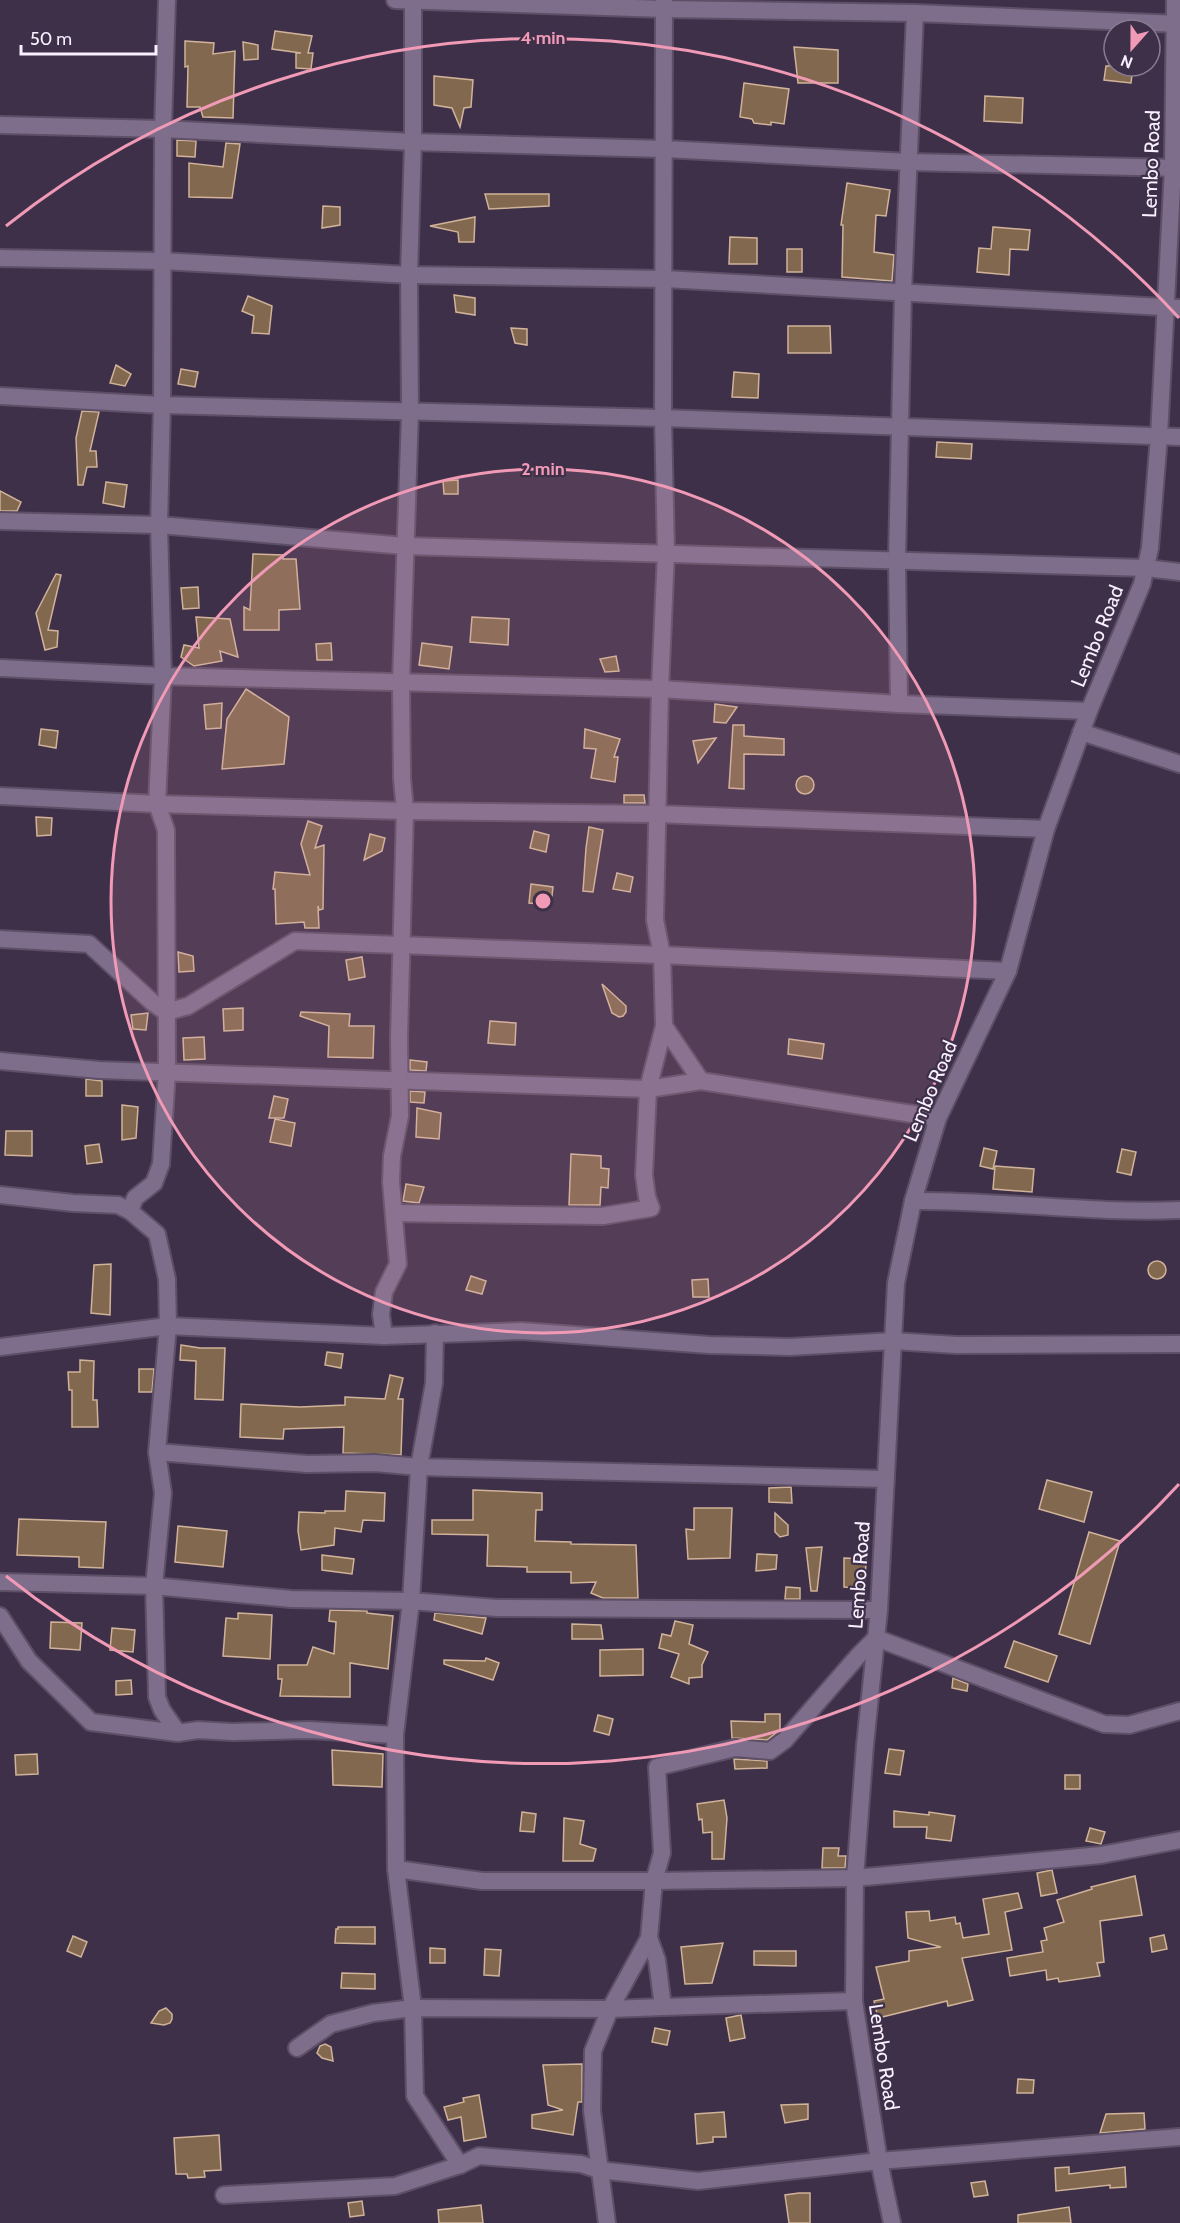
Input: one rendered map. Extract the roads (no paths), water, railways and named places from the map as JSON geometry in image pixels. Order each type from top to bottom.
[{"type":"street","points":[[130,1211],[135,1198],[154,1183],[161,1164],[167,1072],[166,830],[157,804],[163,676],[159,525],[163,129],[167,0]]},
{"type":"street","points":[[395,0],[812,6],[915,13],[1178,24]]},
{"type":"street","name":"Lembo Road","points":[[892,2223],[879,2161],[854,2001],[855,1878],[879,1610],[896,1283],[913,1201],[938,1118],[1008,971],[1046,829],[1089,711],[1142,584],[1146,568],[1150,548],[1173,308],[1178,24],[1175,0]]},
{"type":"street","points":[[384,1336],[381,1314],[384,1292],[399,1264],[391,1182],[392,1156],[400,1116],[405,811],[402,778],[401,682],[410,412],[409,275],[413,142],[413,1]]},
{"type":"street","points":[[394,1213],[603,1216],[651,1208],[644,1175],[648,1089],[664,1026],[662,955],[655,920],[660,689],[666,552],[663,418],[664,4]]},
{"type":"street","points":[[899,704],[897,560],[903,292],[915,13]]},
{"type":"street","points":[[0,125],[163,129],[413,142],[665,149],[909,162],[1177,168]]},
{"type":"street","points":[[0,258],[162,261],[409,275],[665,279],[1173,308]]},
{"type":"street","points":[[0,396],[162,405],[663,418],[1180,437]]},
{"type":"street","points":[[0,521],[159,525],[405,546],[1146,568],[1180,572]]},
{"type":"street","points":[[0,668],[163,676],[660,689],[899,704],[1089,711]]},
{"type":"street","points":[[1081,732],[1180,764]]},
{"type":"street","points":[[0,796],[157,804],[405,811],[657,814],[1046,829]]},
{"type":"street","points":[[0,939],[89,944],[166,1012]]},
{"type":"street","points":[[166,1012],[188,1006],[295,941],[1008,971]]},
{"type":"street","points":[[664,1026],[701,1081]]},
{"type":"street","points":[[0,1061],[99,1070],[648,1089],[701,1081],[938,1118]]},
{"type":"street","points":[[0,1195],[118,1205],[130,1211],[157,1234],[166,1279],[168,1326],[157,1452],[163,1493],[154,1586],[157,1696],[162,1710],[178,1733]]},
{"type":"street","points":[[913,1201],[946,1200],[1141,1212],[1180,1210]]},
{"type":"street","points":[[0,1347],[168,1326],[384,1336],[521,1331],[709,1345],[790,1347],[893,1341],[956,1345],[1180,1344]]},
{"type":"street","points":[[435,1333],[434,1383],[419,1467],[411,1601],[395,1735],[396,1869],[413,2008],[415,2097],[460,2165]]},
{"type":"street","points":[[157,1452],[307,1464],[375,1463],[419,1467],[886,1479]]},
{"type":"street","points":[[0,1582],[154,1586],[291,1599],[411,1601],[497,1608],[879,1610]]},
{"type":"street","points":[[0,1616],[28,1661],[91,1722],[178,1733],[198,1730],[231,1732],[309,1730],[395,1735]]},
{"type":"street","points":[[607,2223],[592,2111],[593,2051],[610,2009],[649,1938],[654,1881],[662,1853],[657,1767],[735,1748],[770,1751],[785,1740],[876,1638],[1104,1724],[1130,1725],[1180,1711]]},
{"type":"street","points":[[396,1869],[482,1881],[855,1878],[1101,1855],[1180,1840]]},
{"type":"street","points":[[649,1938],[657,1960],[663,2007]]},
{"type":"street","points":[[297,2048],[331,2024],[373,2013],[413,2008],[610,2009],[854,2001]]},
{"type":"street","points":[[224,2195],[395,2186],[460,2165],[479,2156],[581,2164],[599,2170],[698,2181],[879,2161],[1180,2137]]}]
